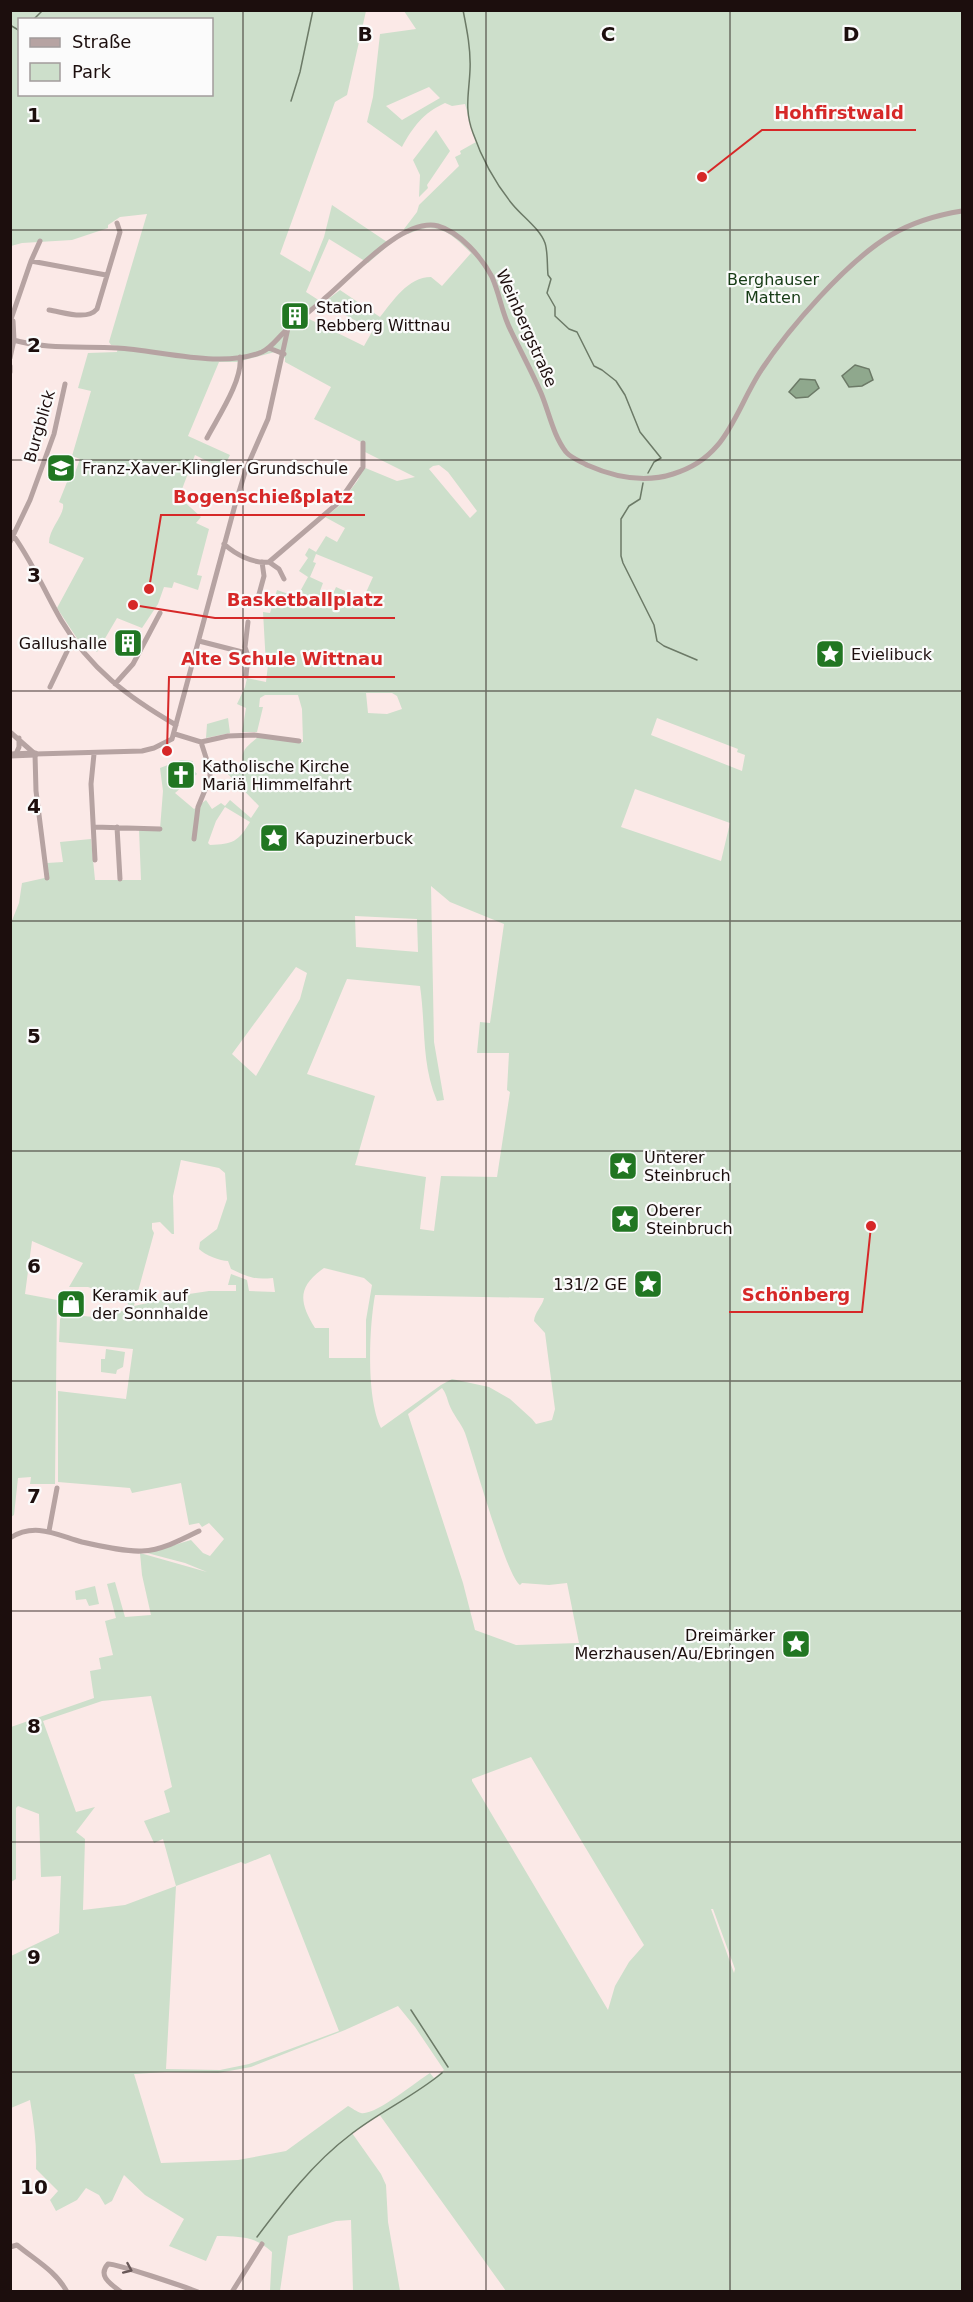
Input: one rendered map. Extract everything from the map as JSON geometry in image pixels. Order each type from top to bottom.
[{"type":"street","name":"Weinbergstraße","points":[[269,348],[288,327],[322,302],[395,238],[426,225],[441,227],[449,230],[467,245],[490,274],[504,315],[523,352],[551,422],[567,453],[593,467],[621,477],[653,478],[671,475],[692,467],[722,441],[733,425],[753,383],[781,344],[850,268],[888,237],[911,225],[963,211]]},
{"type":"street","points":[[49,310],[87,315],[93,314],[97,309],[120,232],[117,223]]},
{"type":"street","points":[[10,358],[12,321],[31,261],[40,241]]},
{"type":"street","points":[[31,261],[106,275]]},
{"type":"street","points":[[10,294],[19,296]]},
{"type":"street","points":[[13,755],[120,753],[154,748],[166,743],[175,734],[224,544],[246,469],[268,419],[284,354],[288,327]]},
{"type":"street","points":[[12,340],[44,346],[116,348],[171,356],[240,357],[269,348],[284,354]]},
{"type":"street","points":[[207,438],[234,385],[241,367],[240,357]]},
{"type":"street","points":[[10,366],[10,372]]},
{"type":"street","name":"Burgblick","points":[[10,542],[12,533],[36,485],[54,434],[65,384]]},
{"type":"street","points":[[258,598],[265,562],[338,504],[363,467],[363,443]]},
{"type":"street","points":[[12,533],[73,639],[103,676],[143,706],[176,725]]},
{"type":"street","points":[[224,544],[235,554],[265,562],[279,569],[284,579]]},
{"type":"street","points":[[115,684],[132,665],[160,613]]},
{"type":"street","points":[[246,676],[245,647],[248,622]]},
{"type":"street","points":[[50,687],[73,639]]},
{"type":"street","points":[[199,641],[246,653]]},
{"type":"street","points":[[10,732],[34,754],[46,878]]},
{"type":"street","points":[[175,734],[201,742],[228,736],[254,735],[299,741]]},
{"type":"street","points":[[13,755],[20,747],[19,738]]},
{"type":"street","points":[[194,839],[198,807],[210,778],[210,770],[201,742]]},
{"type":"street","points":[[94,754],[91,784],[94,860]]},
{"type":"street","points":[[94,827],[160,829]]},
{"type":"street","points":[[117,828],[120,879]]},
{"type":"street","points":[[49,1531],[57,1488]]},
{"type":"street","points":[[10,1538],[29,1530],[49,1531],[83,1542],[141,1551],[161,1548],[200,1531]]},
{"type":"street","points":[[232,2292],[262,2244]]},
{"type":"street","points":[[10,2247],[17,2245],[49,2269],[67,2292]]},
{"type":"street","points":[[121,2292],[107,2281],[103,2274],[108,2264],[120,2265],[137,2273],[198,2292]]},
{"type":"green space","name":"Berghauser Matten","points":[[10,11],[366,11],[347,95],[335,102],[280,254],[310,272],[324,237],[332,205],[390,244],[368,263],[329,239],[306,292],[320,301],[305,317],[364,346],[373,330],[323,303],[340,290],[380,317],[396,297],[415,281],[431,277],[442,286],[471,253],[443,231],[427,228],[408,234],[404,229],[417,212],[419,205],[459,166],[455,157],[461,154],[460,151],[476,142],[465,104],[452,106],[445,103],[431,111],[415,127],[402,147],[367,122],[373,97],[380,34],[416,29],[404,11],[962,11],[962,2291],[506,2291],[379,2114],[352,2133],[381,2174],[386,2185],[388,2222],[400,2291],[353,2291],[351,2220],[336,2221],[288,2236],[280,2291],[270,2291],[272,2252],[265,2246],[246,2238],[217,2236],[206,2261],[169,2246],[184,2219],[145,2195],[124,2175],[112,2201],[105,2205],[99,2195],[86,2188],[77,2200],[56,2211],[50,2200],[58,2191],[36,2169],[35,2134],[30,2100],[11,2108],[11,1956],[59,1933],[61,1876],[41,1877],[39,1814],[18,1806],[16,1808],[16,1879],[11,1882],[11,1727],[94,1698],[90,1671],[101,1669],[99,1658],[113,1655],[105,1621],[116,1618],[107,1584],[115,1582],[125,1617],[151,1615],[142,1575],[140,1553],[207,1572],[185,1563],[147,1553],[191,1540],[203,1553],[210,1556],[224,1539],[209,1523],[202,1527],[199,1523],[189,1525],[181,1483],[132,1493],[130,1488],[58,1482],[58,1391],[126,1399],[133,1349],[59,1342],[60,1319],[74,1315],[103,1318],[130,1308],[126,1300],[88,1287],[69,1287],[83,1263],[32,1241],[25,1294],[57,1300],[55,1484],[30,1484],[31,1477],[18,1478],[14,1515],[11,1517],[11,923],[19,903],[22,883],[49,877],[47,863],[63,862],[60,842],[91,839],[95,880],[141,880],[139,829],[160,829],[163,791],[160,768],[181,760],[193,761],[190,766],[197,774],[175,793],[194,809],[206,800],[212,809],[221,803],[225,806],[230,800],[251,818],[259,806],[222,768],[243,762],[244,751],[258,737],[303,742],[302,709],[298,695],[265,695],[260,698],[259,707],[263,707],[257,732],[242,732],[246,708],[237,704],[247,678],[266,682],[268,665],[266,665],[263,612],[270,613],[277,590],[297,597],[308,577],[299,571],[308,558],[305,555],[309,548],[316,552],[326,536],[337,542],[345,528],[325,517],[343,503],[342,501],[358,480],[363,467],[397,481],[415,477],[365,452],[363,443],[314,419],[331,387],[285,362],[285,358],[275,352],[237,362],[219,362],[188,436],[230,455],[223,469],[195,455],[179,497],[201,517],[196,523],[209,529],[197,575],[202,576],[198,590],[174,582],[172,588],[164,587],[158,604],[142,628],[117,618],[97,652],[95,650],[100,639],[86,652],[57,608],[84,558],[49,543],[51,532],[62,513],[63,504],[59,502],[69,477],[73,478],[80,459],[72,456],[91,391],[78,388],[88,353],[117,352],[118,346],[111,345],[109,342],[147,214],[120,217],[108,225],[108,228],[72,240],[22,243],[11,246]],"holes":[[[429,87],[440,98],[402,120],[386,106]],[[439,465],[448,472],[477,511],[470,518],[429,469]],[[316,554],[373,577],[363,599],[336,587],[332,596],[320,591],[323,583],[310,577],[316,563],[313,562]],[[366,693],[392,693],[397,696],[402,709],[387,714],[368,713]],[[657,718],[738,749],[737,752],[745,755],[742,771],[651,735]],[[635,789],[730,823],[721,861],[621,827]],[[225,807],[250,822],[234,841],[210,845],[208,843],[216,821]],[[431,886],[450,902],[504,924],[490,1023],[480,1022],[477,1053],[509,1053],[507,1090],[510,1092],[497,1177],[441,1176],[434,1231],[420,1229],[426,1177],[355,1165],[375,1096],[307,1074],[347,979],[420,986],[428,1073],[437,1101],[444,1100],[434,1042]],[[355,916],[417,919],[418,952],[356,947]],[[296,967],[307,973],[300,999],[256,1076],[232,1054]],[[181,1160],[219,1168],[225,1173],[227,1199],[217,1229],[200,1242],[199,1249],[213,1257],[228,1261],[231,1269],[242,1274],[261,1279],[273,1278],[275,1292],[249,1291],[247,1280],[231,1274],[228,1285],[236,1285],[236,1291],[209,1291],[134,1306],[154,1233],[152,1223],[160,1222],[174,1234],[173,1196]],[[324,1268],[364,1278],[372,1285],[366,1320],[366,1358],[329,1358],[329,1328],[315,1328],[304,1303],[303,1295],[309,1282]],[[375,1295],[544,1298],[534,1321],[545,1333],[555,1409],[552,1420],[536,1424],[510,1399],[489,1387],[452,1379],[381,1428],[376,1415],[371,1381],[371,1325]],[[442,1388],[465,1433],[499,1540],[514,1577],[520,1585],[522,1583],[549,1585],[567,1583],[579,1643],[516,1645],[475,1630],[463,1583],[408,1414]],[[151,1696],[172,1787],[164,1791],[170,1812],[144,1821],[154,1843],[163,1839],[176,1886],[125,1905],[83,1910],[85,1839],[76,1832],[95,1807],[76,1812],[43,1721],[102,1701]],[[531,1757],[644,1945],[629,1962],[615,1986],[608,2010],[472,1781],[472,1779]],[[270,1854],[339,2031],[249,2064],[220,2070],[166,2069],[176,1886],[241,1862],[245,1864]],[[711,1909],[713,1909],[735,1969],[734,1973]],[[398,2006],[444,2070],[434,2078],[430,2073],[376,2109],[361,2113],[348,2106],[286,2151],[238,2160],[161,2163],[134,2074],[218,2073],[251,2067],[345,2030]]]},
{"type":"green space","points":[[436,130],[450,151],[427,185],[428,188],[419,197],[420,175],[413,160]]},
{"type":"green space","points":[[228,718],[230,733],[206,738],[207,724]]},
{"type":"green space","points":[[106,1349],[125,1352],[123,1367],[117,1370],[116,1374],[101,1372],[101,1359],[105,1359]]},
{"type":"green space","points":[[95,1586],[99,1604],[89,1606],[86,1599],[76,1600],[75,1591]]},
{"type":"shaded area","points":[[855,365],[869,369],[873,380],[862,386],[849,387],[842,376]]},
{"type":"shaded area","points":[[800,379],[815,380],[819,388],[808,397],[796,398],[789,392]]},
{"type":"waterway","points":[[35,18],[43,10]]},
{"type":"waterway","points":[[291,101],[300,72],[313,10]]},
{"type":"waterway","points":[[463,10],[470,55],[469,116],[477,143],[500,188],[531,223],[545,243],[548,275],[551,279],[547,293],[555,307],[555,316],[569,329],[577,332],[594,366],[616,381],[625,395],[640,432],[661,458],[654,462],[648,473]]},
{"type":"waterway","points":[[10,25],[18,30]]},
{"type":"waterway","points":[[643,483],[640,499],[629,506],[621,519],[623,563],[654,625],[657,641],[697,660]]},
{"type":"waterway","points":[[411,2010],[448,2067]]},
{"type":"waterway","points":[[257,2237],[300,2183],[336,2146],[442,2073]]},
{"type":"place","name":"Hohfirstwald","points":[[702,177]]},
{"type":"place","name":"Station Rebberg Wittnau","points":[[295,316]]},
{"type":"place","name":"Franz-Xaver-Klingler Grundschule","points":[[61,468]]},
{"type":"place","name":"Bogenschießplatz","points":[[149,589]]},
{"type":"place","name":"Basketballplatz","points":[[133,605]]},
{"type":"place","name":"Gallushalle","points":[[128,643]]},
{"type":"place","name":"Evielibuck","points":[[830,654]]},
{"type":"place","name":"Alte Schule Wittnau","points":[[167,751]]},
{"type":"place","name":"Katholische Kirche Mariä Himmelfahrt","points":[[181,775]]},
{"type":"place","name":"Kapuzinerbuck","points":[[274,838]]},
{"type":"place","name":"Unterer Steinbruch","points":[[623,1166]]},
{"type":"place","name":"Oberer Steinbruch","points":[[625,1219]]},
{"type":"place","name":"Schönberg","points":[[871,1226]]},
{"type":"place","name":"131/2 GE","points":[[648,1284]]},
{"type":"place","name":"Keramik auf der Sonnhalde","points":[[71,1304]]},
{"type":"place","name":"Dreimärker Merzhausen/Au/Ebringen","points":[[796,1644]]}]
